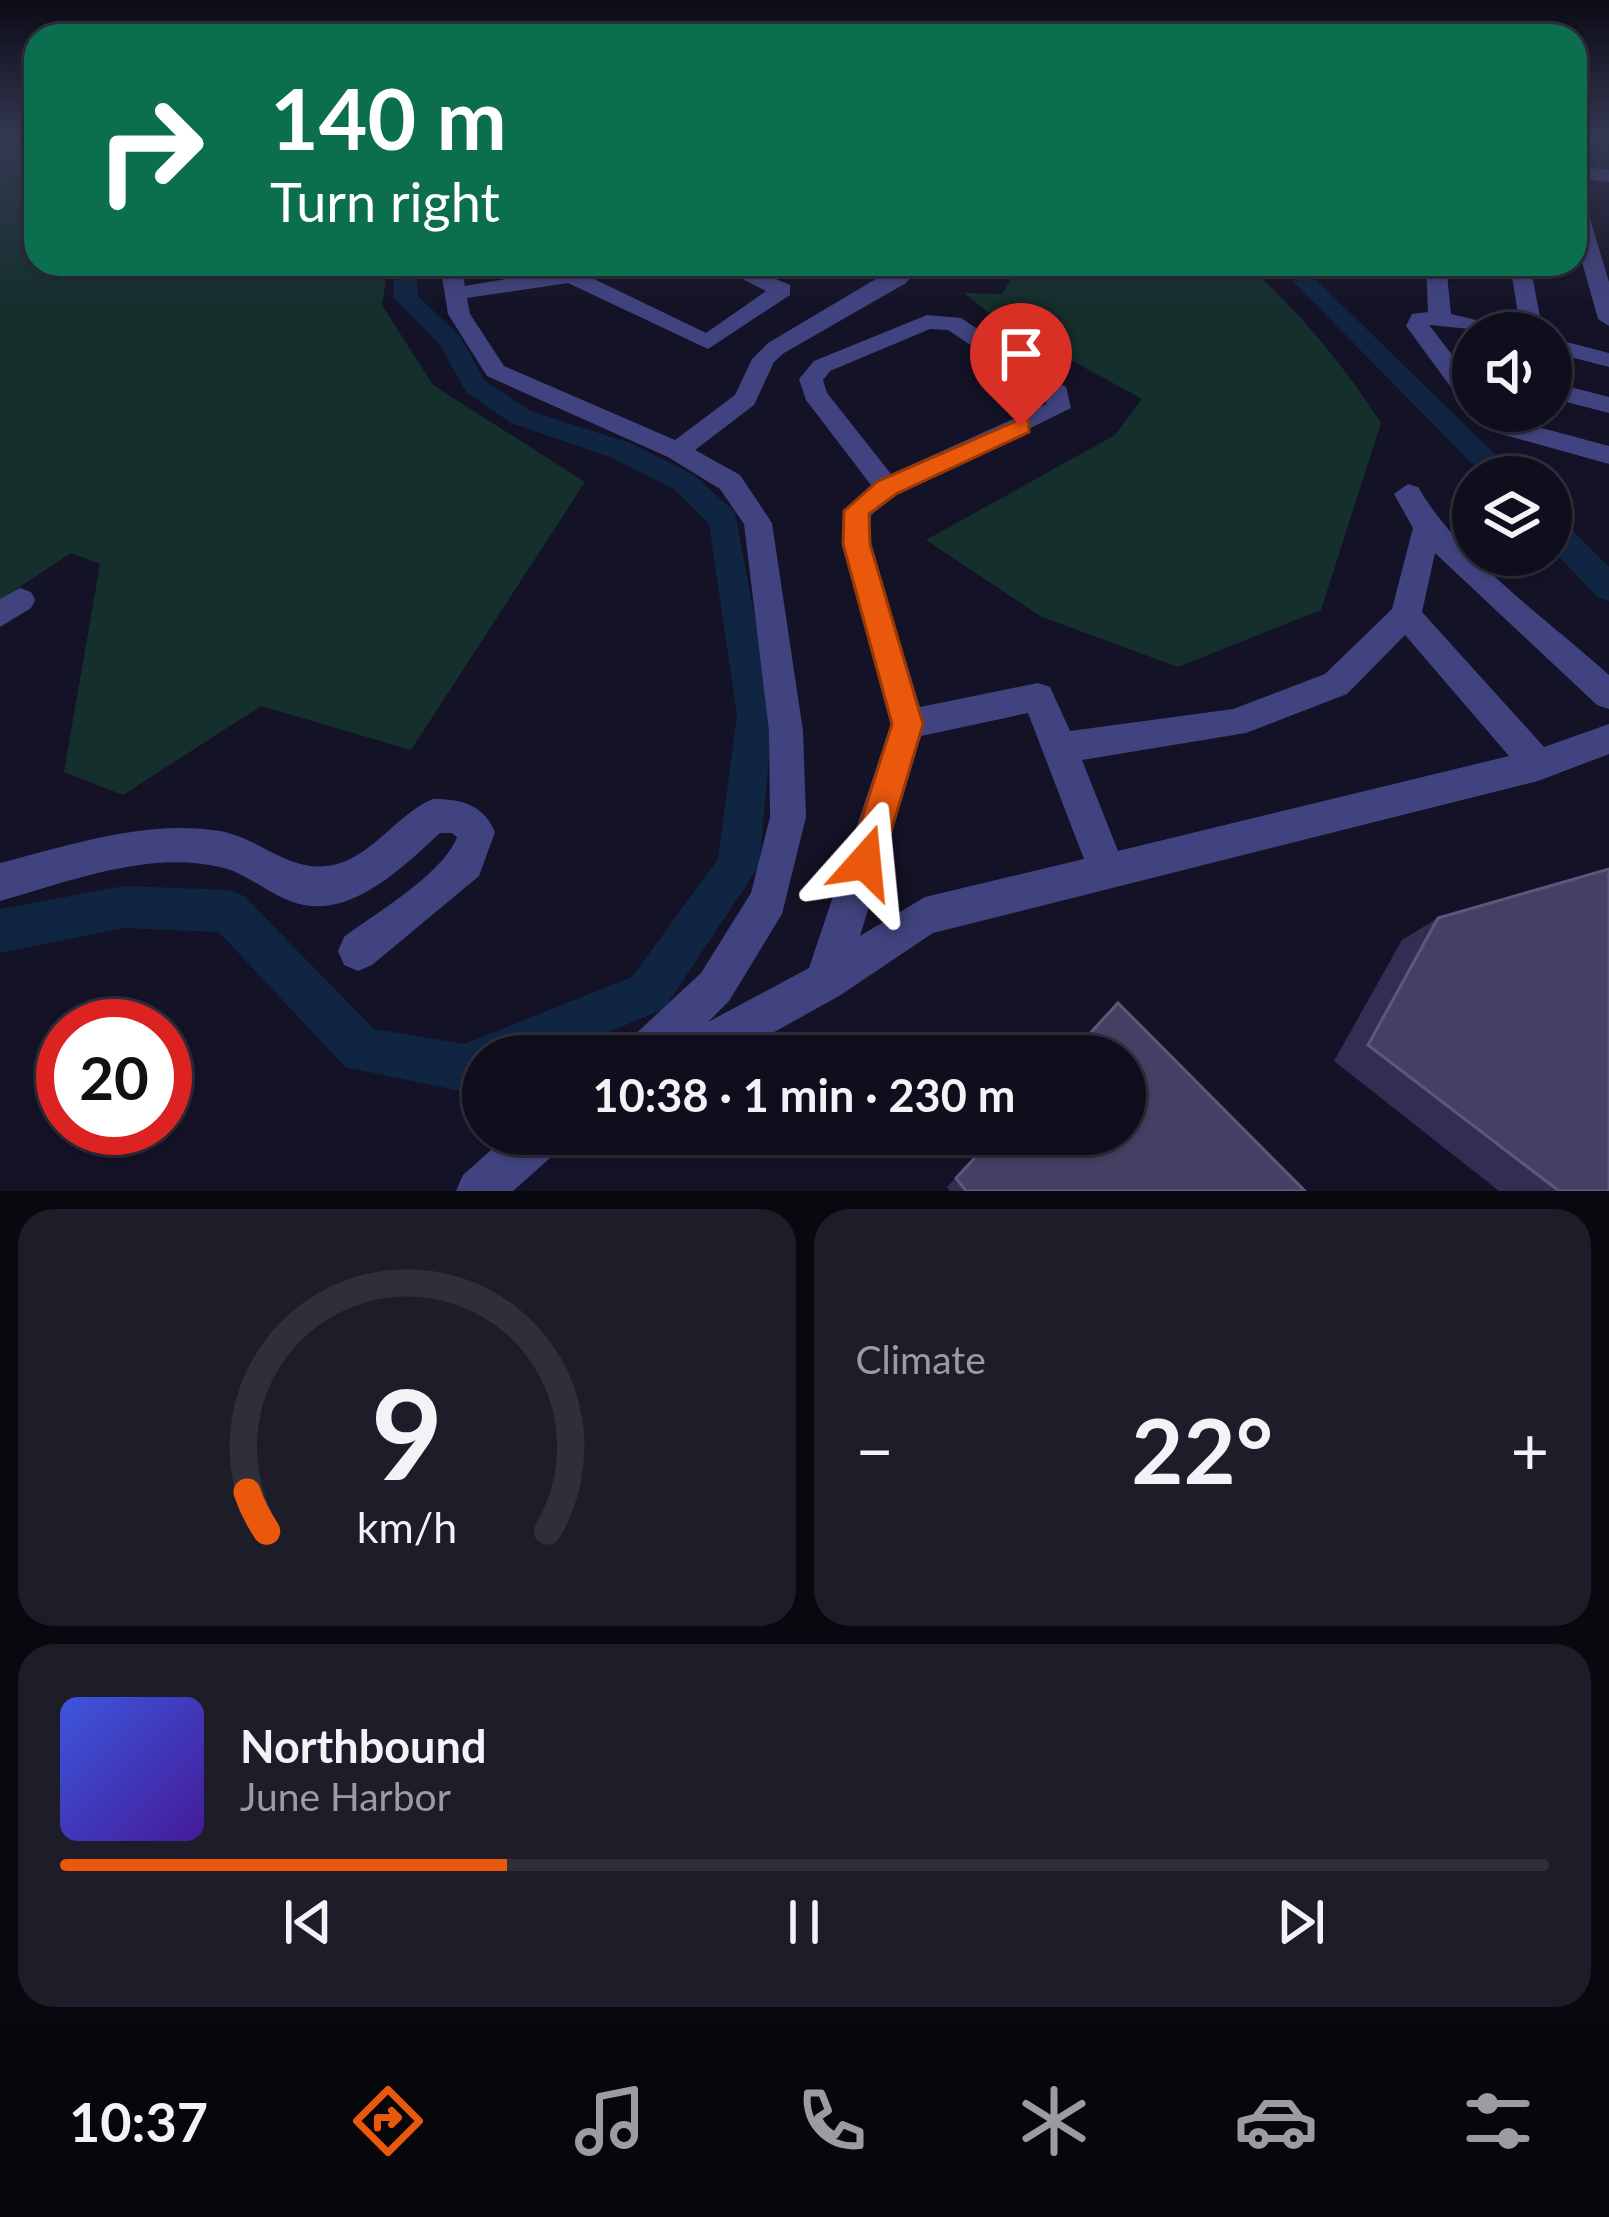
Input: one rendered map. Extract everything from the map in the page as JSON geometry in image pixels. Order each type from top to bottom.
[{"type":"street","points":[[1592,252],[1609,319]]},
{"type":"street","points":[[666,1035],[716,987],[768,901],[788,817],[786,731],[758,523],[730,482],[677,452],[495,370],[460,314],[452,279],[571,276],[708,342],[782,290],[750,276]]},
{"type":"street","points":[[677,452],[745,399],[764,359],[776,348],[900,276]]},
{"type":"street","points":[[1430,318],[1433,276]]},
{"type":"street","points":[[1522,276],[1528,312]]},
{"type":"street","points":[[1452,323],[1430,318],[1418,326],[1452,372]]},
{"type":"street","points":[[826,982],[908,724],[856,544],[857,511],[887,488],[1059,408],[1057,392],[953,323],[941,321],[927,322],[822,366],[811,379],[815,394],[887,488]]},
{"type":"street","points":[[1572,350],[1609,360]]},
{"type":"street","points":[[1445,363],[1452,365]]},
{"type":"street","points":[[1572,395],[1609,404]]},
{"type":"street","points":[[1525,432],[1609,455]]},
{"type":"street","points":[[1408,494],[1427,527],[1609,695]]},
{"type":"street","points":[[1060,748],[1234,723],[1336,684],[1406,615],[1427,527]]},
{"type":"street","points":[[1406,615],[1538,765]]},
{"type":"street","points":[[908,724],[1038,697],[1107,872]]},
{"type":"street","points":[[727,1035],[826,982],[926,916],[1538,765],[1609,739]]},
{"type":"street","points":[[0,882],[108,853],[166,846],[223,849],[305,887],[340,883],[378,864],[433,816],[459,816],[477,832],[466,862],[358,951]]},
{"type":"street","points":[[479,1191],[519,1155]]},
{"type":"green space","points":[[0,194],[24,194],[24,276],[386,276],[382,305],[433,385],[585,482],[411,750],[261,706],[123,795],[64,772],[100,564],[71,553],[0,600]]},
{"type":"green space","points":[[1012,276],[1258,276],[1284,301],[1319,339],[1381,423],[1321,610],[1178,667],[1042,617],[926,540],[1115,435],[1142,399],[996,319],[964,293],[1002,294]]},
{"type":"building","points":[[1609,869],[1609,1191],[1559,1191],[1368,1045],[1438,918]]},
{"type":"building","points":[[1118,1003],[1305,1191],[966,1191],[956,1178],[977,1155],[1146,1155],[1146,1035],[1088,1035]]},
{"type":"waterway","points":[[405,276],[406,298],[451,341],[475,386],[521,417],[620,450],[684,482],[724,520],[755,715],[738,866],[648,993],[545,1035]]},
{"type":"waterway","points":[[1299,276],[1482,456]]},
{"type":"waterway","points":[[1572,550],[1609,588]]},
{"type":"waterway","points":[[0,931],[124,907],[229,911],[362,1050],[462,1067]]},
{"type":"route","points":[[865,862],[908,724],[856,544],[857,511],[887,488],[1021,426]]}]
